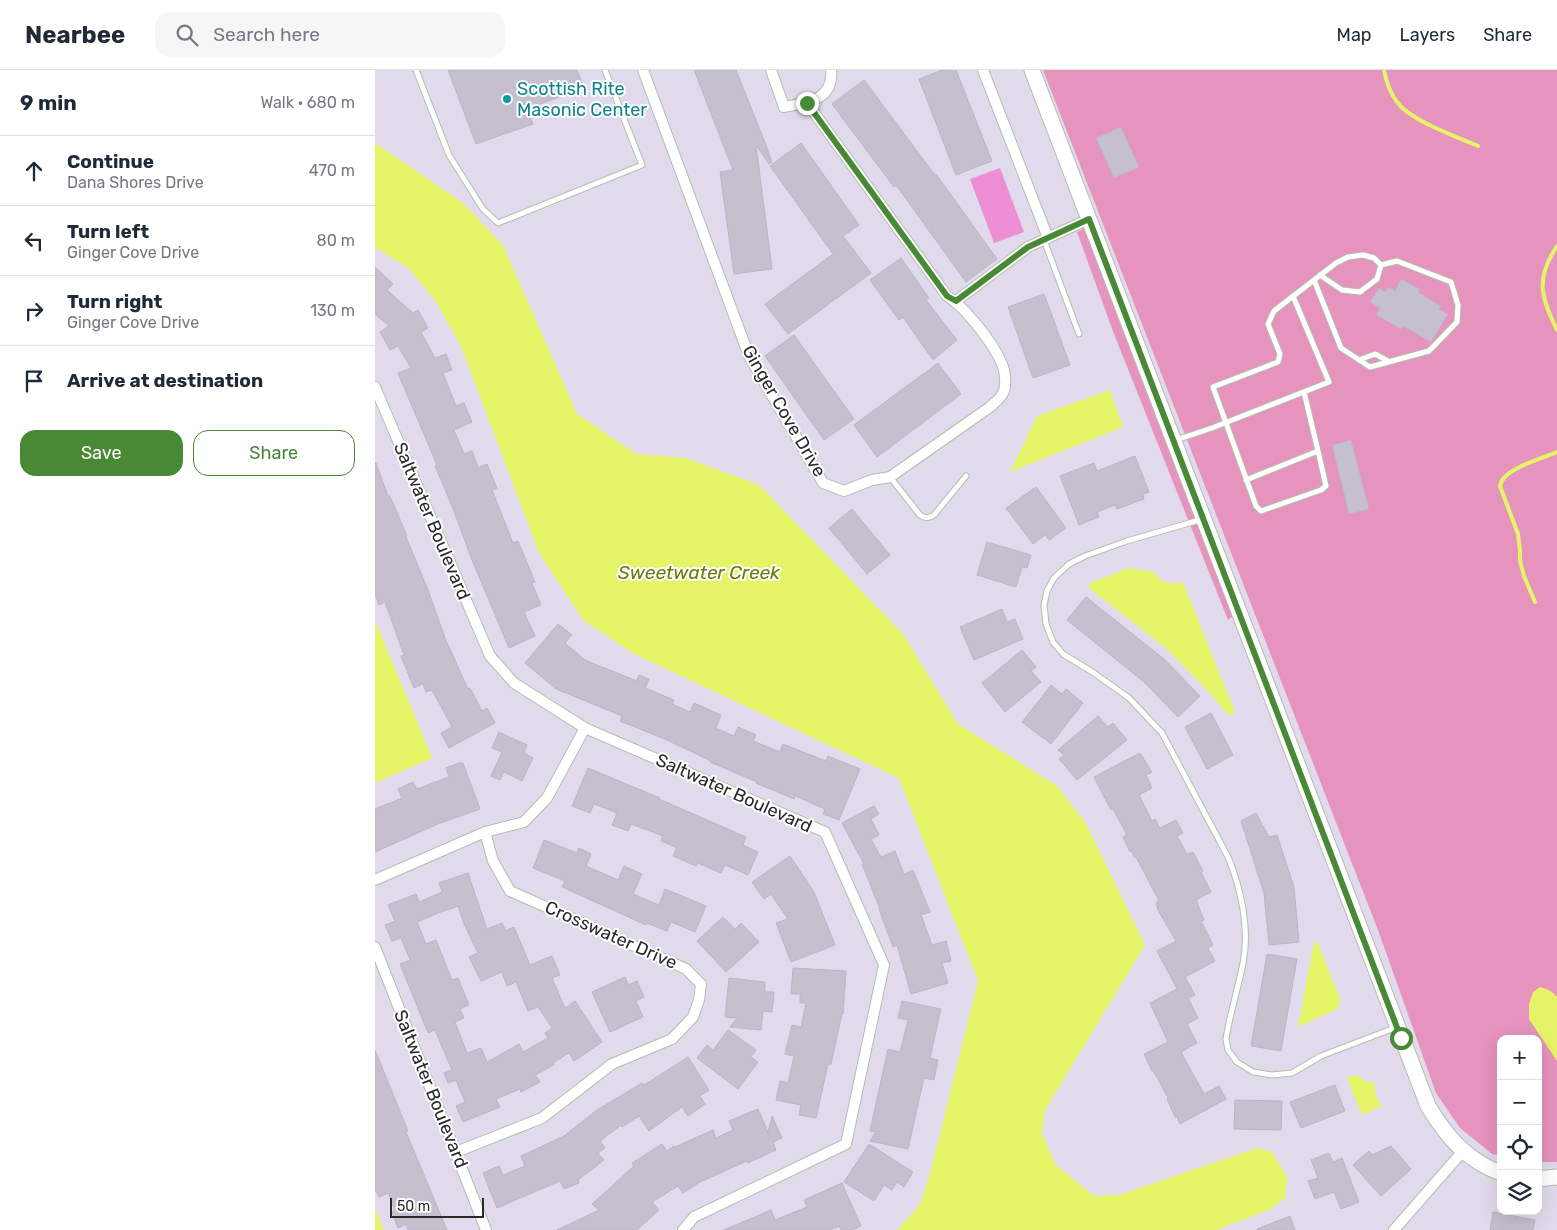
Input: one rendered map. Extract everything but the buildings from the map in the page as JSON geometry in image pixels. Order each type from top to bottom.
[{"type":"street","name":"Ginger Cove Drive","points":[[643,70],[749,356],[823,483],[844,491],[872,480],[890,477],[990,407],[1003,393],[1005,374],[1002,363],[990,343],[956,301],[947,296],[807,103]]},
{"type":"street","points":[[771,70],[784,107],[807,103],[825,94],[829,86],[831,70]]},
{"type":"street","points":[[983,70],[1046,239]]},
{"type":"street","points":[[1032,70],[1428,1106],[1450,1138],[1463,1151],[1476,1162],[1497,1171]]},
{"type":"street","points":[[956,301],[1028,247],[1089,219]]},
{"type":"street","name":"Saltwater Boulevard","points":[[375,387],[490,656],[514,683],[585,728],[825,832],[884,964],[846,1144],[694,1217],[683,1230]]},
{"type":"street","points":[[375,880],[485,832],[524,822],[547,798],[585,728]]},
{"type":"street","name":"Crosswater Drive","points":[[456,1152],[543,1118],[612,1064],[672,1039],[693,1017],[699,1000],[701,984],[686,969],[510,891],[493,860],[485,832]]},
{"type":"street","name":"Saltwater Boulevard","points":[[375,947],[486,1230]]},
{"type":"street","points":[[1394,1230],[1463,1151]]},
{"type":"street","points":[[1542,1179],[1557,1177]]},
{"type":"lane","points":[[416,70],[449,155],[483,208],[499,223],[642,165],[605,70]]},
{"type":"lane","points":[[1046,239],[1079,334]]},
{"type":"lane","points":[[1304,392],[1326,486],[1321,490],[1261,512],[1256,506],[1246,480],[1213,387],[1278,362],[1279,354],[1268,324],[1274,311],[1336,263],[1348,257],[1363,255],[1373,258],[1381,265]]},
{"type":"lane","points":[[1314,280],[1341,348],[1370,367],[1429,351],[1457,322],[1458,305],[1451,282],[1397,261],[1381,265]]},
{"type":"lane","points":[[1320,275],[1342,290],[1360,292],[1377,279],[1381,265]]},
{"type":"lane","points":[[1173,441],[1329,382],[1293,296]]},
{"type":"lane","points":[[1359,360],[1367,355],[1375,354],[1387,361]]},
{"type":"lane","points":[[1246,480],[1318,451]]},
{"type":"lane","points":[[890,477],[920,515],[924,518],[929,518],[934,515],[966,476]]},
{"type":"lane","points":[[1203,519],[1127,541],[1085,556],[1069,564],[1054,578],[1047,591],[1044,605],[1046,624],[1053,642],[1063,654],[1129,698],[1162,733],[1228,857],[1236,877],[1246,946],[1226,1039],[1228,1050],[1237,1062],[1253,1072],[1272,1075],[1292,1073],[1321,1056],[1397,1026]]},
{"type":"shaded area","points":[[1043,70],[1557,70],[1557,1162],[1542,1162],[1542,1035],[1497,1035],[1497,1155],[1492,1154],[1460,1128],[1436,1093],[1378,930]]},
{"type":"shaded area","points":[[1000,168],[1024,232],[994,243],[970,179]]},
{"type":"shaded area","points":[[1085,228],[1233,616],[1228,620],[1114,334],[1077,232]]},
{"type":"water","name":"Sweetwater Creek","points":[[375,143],[463,203],[503,245],[577,414],[636,454],[686,458],[759,485],[903,634],[958,724],[1057,786],[1085,822],[1145,945],[1045,1110],[1042,1133],[1055,1164],[1094,1196],[1119,1195],[1257,1148],[1272,1152],[1287,1177],[1285,1198],[1271,1209],[1216,1230],[897,1230],[919,1206],[929,1178],[978,981],[899,778],[634,654],[583,620],[539,553],[460,344],[434,299],[408,268],[375,247]]},
{"type":"water","points":[[1110,390],[1123,427],[1010,472],[1037,416]]},
{"type":"water","points":[[1129,568],[1154,572],[1166,583],[1183,582],[1235,712],[1228,715],[1207,690],[1167,649],[1089,588],[1090,583]]},
{"type":"water","points":[[375,620],[432,758],[375,783]]},
{"type":"water","points":[[1314,942],[1318,943],[1339,996],[1340,1004],[1337,1009],[1298,1027]]},
{"type":"water","points":[[1540,987],[1554,993],[1557,997],[1557,1061],[1542,1038],[1542,1035],[1540,1035],[1529,1019],[1529,1004],[1533,992]]},
{"type":"water","points":[[1357,1075],[1365,1081],[1375,1083],[1375,1093],[1381,1106],[1362,1115],[1347,1078]]},
{"type":"water","points":[[375,1208],[384,1230],[375,1230]]},
{"type":"waterway","points":[[1384,70],[1392,95],[1404,109],[1423,122],[1478,146]]},
{"type":"waterway","points":[[1557,246],[1545,268],[1543,278],[1544,298],[1557,330]]},
{"type":"waterway","points":[[1535,602],[1520,561],[1518,534],[1500,486],[1502,480],[1515,469],[1557,452]]},
{"type":"place","name":"Scottish Rite Masonic Center","points":[[507,99]]},
{"type":"route","points":[[807,103],[947,296],[956,301],[1028,247],[1089,219],[1401,1038]]}]
